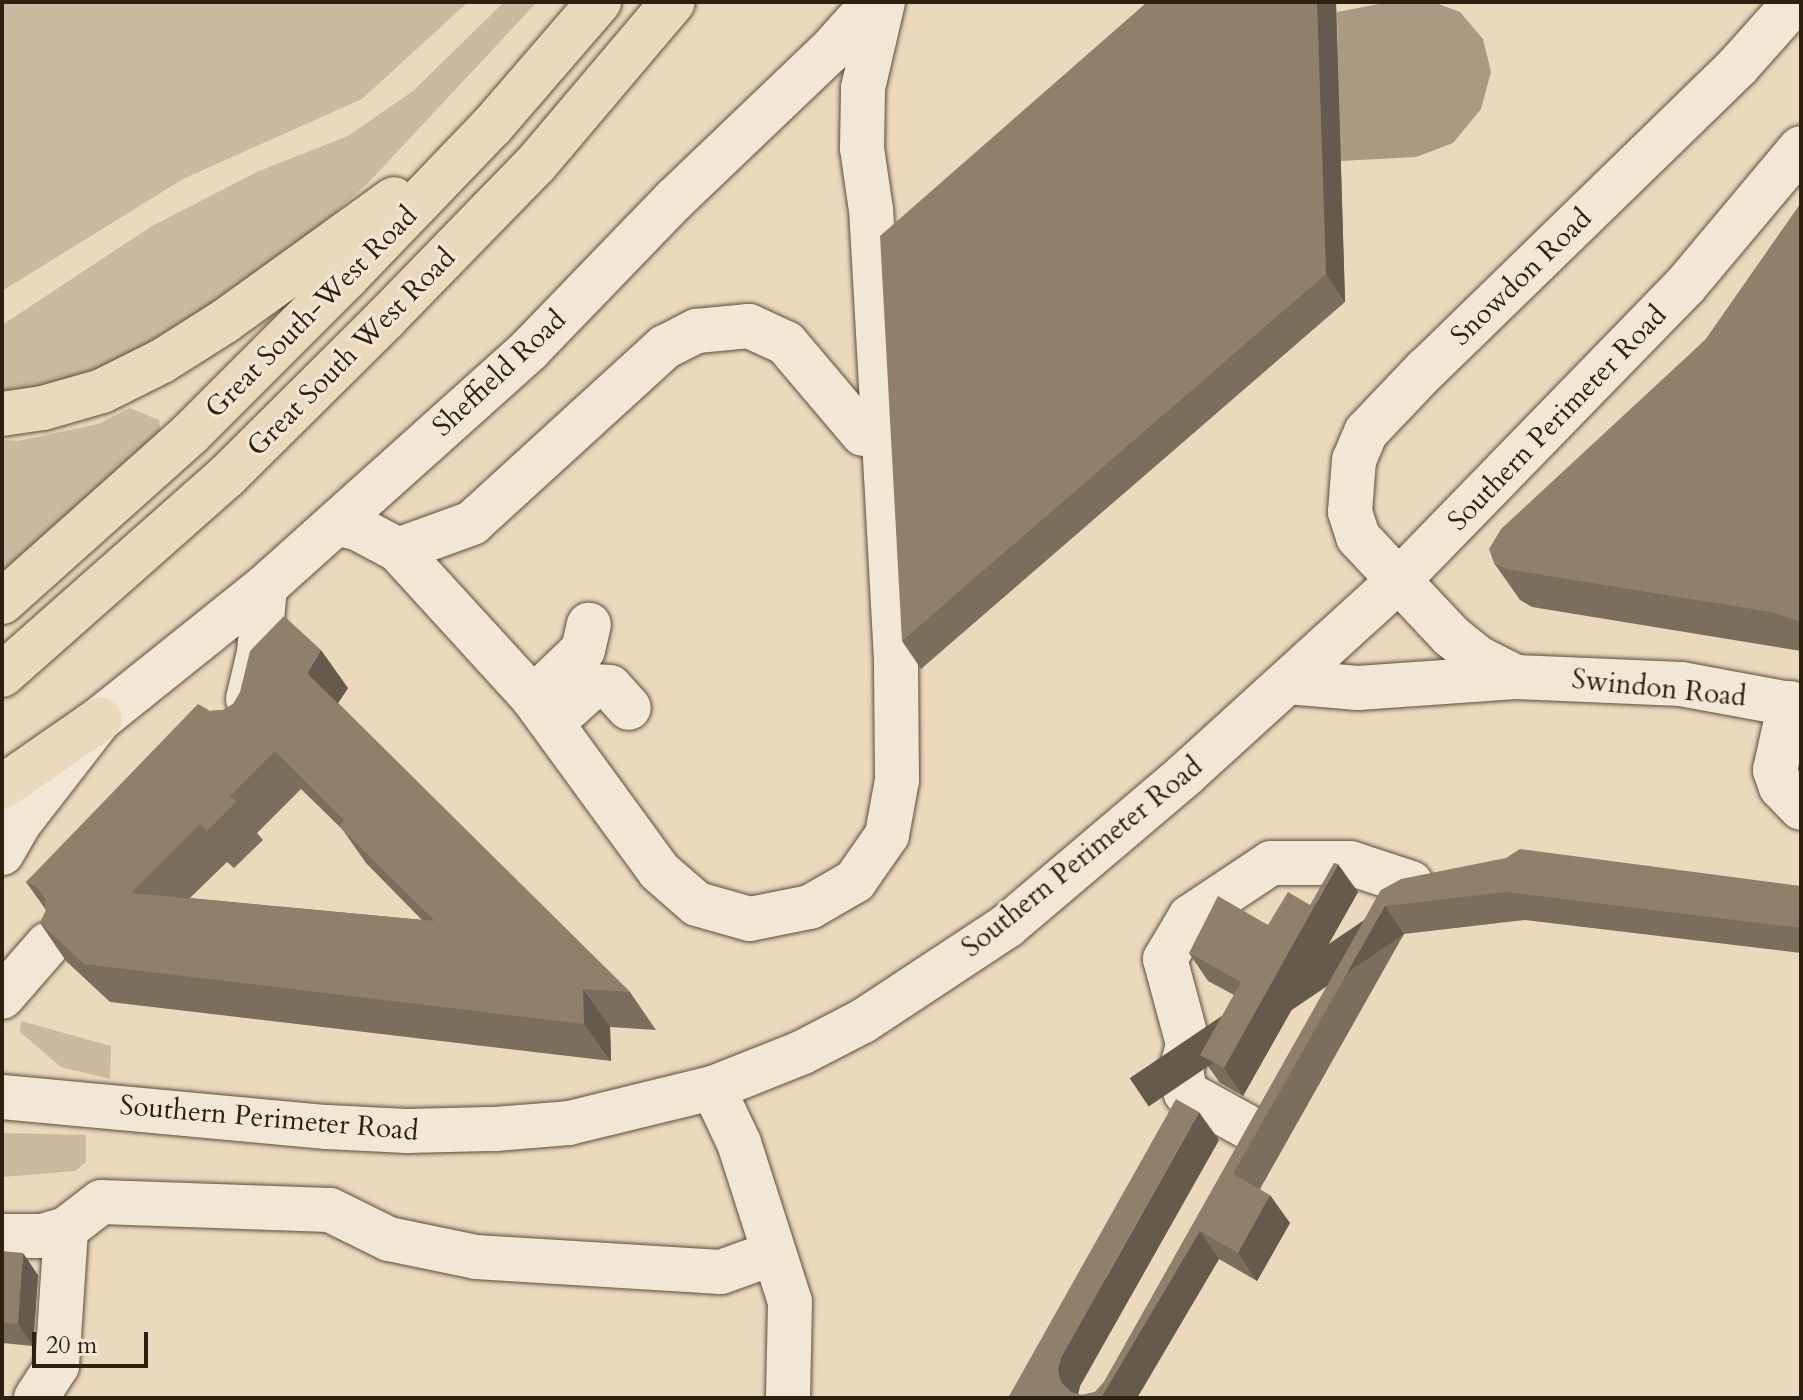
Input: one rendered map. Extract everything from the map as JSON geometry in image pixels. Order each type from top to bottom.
[{"type":"highway","name":"Great South-West Road","points":[[2,602],[190,434],[492,126],[599,2]]},
{"type":"highway","name":"Great South West Road","points":[[2,675],[227,476],[386,318],[536,164],[673,2]]},
{"type":"highway","points":[[2,414],[43,408],[102,391],[162,361],[225,321],[492,126]]},
{"type":"highway","points":[[2,787],[100,719]]},
{"type":"street","name":"Sheffield Road","points":[[2,853],[20,822],[100,719],[265,587],[530,349],[874,2]]},
{"type":"street","points":[[337,524],[357,528],[398,550],[543,711],[659,871],[697,904],[750,919],[810,907],[855,881],[887,835],[897,780],[896,660],[871,210],[862,148],[863,88],[883,2]]},
{"type":"street","name":"Snowdon Road","points":[[1398,581],[1358,537],[1350,512],[1354,460],[1366,432],[1438,356],[1738,66],[1795,2]]},
{"type":"street","name":"Southern Perimeter Road","points":[[2,1097],[407,1131],[569,1123],[713,1088],[801,1053],[863,1021],[1007,926],[1288,682],[1398,581],[1685,286],[1801,148]]},
{"type":"street","points":[[398,550],[472,523],[665,347],[697,331],[749,326],[786,343],[863,434]]},
{"type":"street","name":"Swindon Road","points":[[1398,581],[1478,658],[1516,677]]},
{"type":"street","points":[[242,724],[259,653],[265,587]]},
{"type":"street","points":[[543,711],[583,650],[589,625]]},
{"type":"street","name":"Swindon Road","points":[[1288,682],[1358,688],[1516,677],[1681,684],[1796,705]]},
{"type":"street","points":[[543,711],[593,686],[610,687],[629,708]]},
{"type":"street","points":[[1796,705],[1775,770],[1781,787],[1801,808]]},
{"type":"street","points":[[1253,1130],[1186,1093],[1181,1071],[1188,1044],[1165,959],[1190,917],[1271,863],[1350,863],[1431,879],[1382,900],[1374,913]]},
{"type":"street","points":[[2,997],[48,944]]},
{"type":"street","points":[[713,1088],[739,1143],[771,1254],[790,1302],[788,1398]]},
{"type":"street","points":[[1230,1170],[1275,1090]]},
{"type":"street","points":[[2,1236],[42,1236],[66,1229],[101,1202],[330,1210],[389,1239],[476,1257],[721,1272],[771,1254]]},
{"type":"street","points":[[36,1398],[57,1366],[66,1229]]},
{"type":"shaded area","points":[[2,2],[468,2],[362,99],[183,179],[2,291]]},
{"type":"shaded area","points":[[504,2],[537,2],[370,181],[228,309],[172,347],[2,402],[2,325],[152,226],[259,171],[348,136],[413,91]]},
{"type":"shaded area","points":[[1389,2],[1433,2],[1460,12],[1483,39],[1491,72],[1481,109],[1453,143],[1416,157],[1340,161],[1337,12]]},
{"type":"shaded area","points":[[130,408],[159,420],[160,431],[2,587],[2,440],[18,441],[98,424]]},
{"type":"shaded area","points":[[21,1021],[111,1046],[110,1079],[61,1067],[20,1032]]},
{"type":"shaded area","points":[[2,1133],[86,1135],[86,1162],[75,1171],[2,1177]]},
{"type":"building","points":[[1147,2],[1317,2],[1326,274],[902,641],[880,236]]},
{"type":"building","points":[[1801,203],[1801,622],[1771,612],[1506,569],[1494,563],[1489,549],[1501,529],[1706,339]]},
{"type":"building","points":[[284,616],[321,650],[307,673],[630,992],[583,989],[584,1024],[84,964],[40,923],[46,912],[45,899],[38,888],[26,882],[198,704],[210,711],[223,710],[233,704],[240,692],[250,651]],"holes":[[[275,751],[344,820],[339,826],[435,921],[131,893],[200,824],[207,831],[236,802],[230,796]]]},
{"type":"building","points":[[1520,849],[1801,886],[1801,928],[1506,892],[1385,906],[1233,1174],[1270,1195],[1238,1253],[1200,1231],[1101,1398],[1008,1398],[1176,1099],[1199,1112],[1061,1358],[1058,1370],[1061,1382],[1071,1392],[1082,1395],[1095,1392],[1104,1382],[1381,890],[1401,879],[1506,858]]},
{"type":"building","points":[[1334,863],[1338,864],[1224,1068],[1200,1055],[1241,982],[1189,953],[1218,896],[1268,925],[1288,892],[1310,905]]},
{"type":"building","points":[[2,1251],[23,1253],[18,1324],[2,1323]]}]
